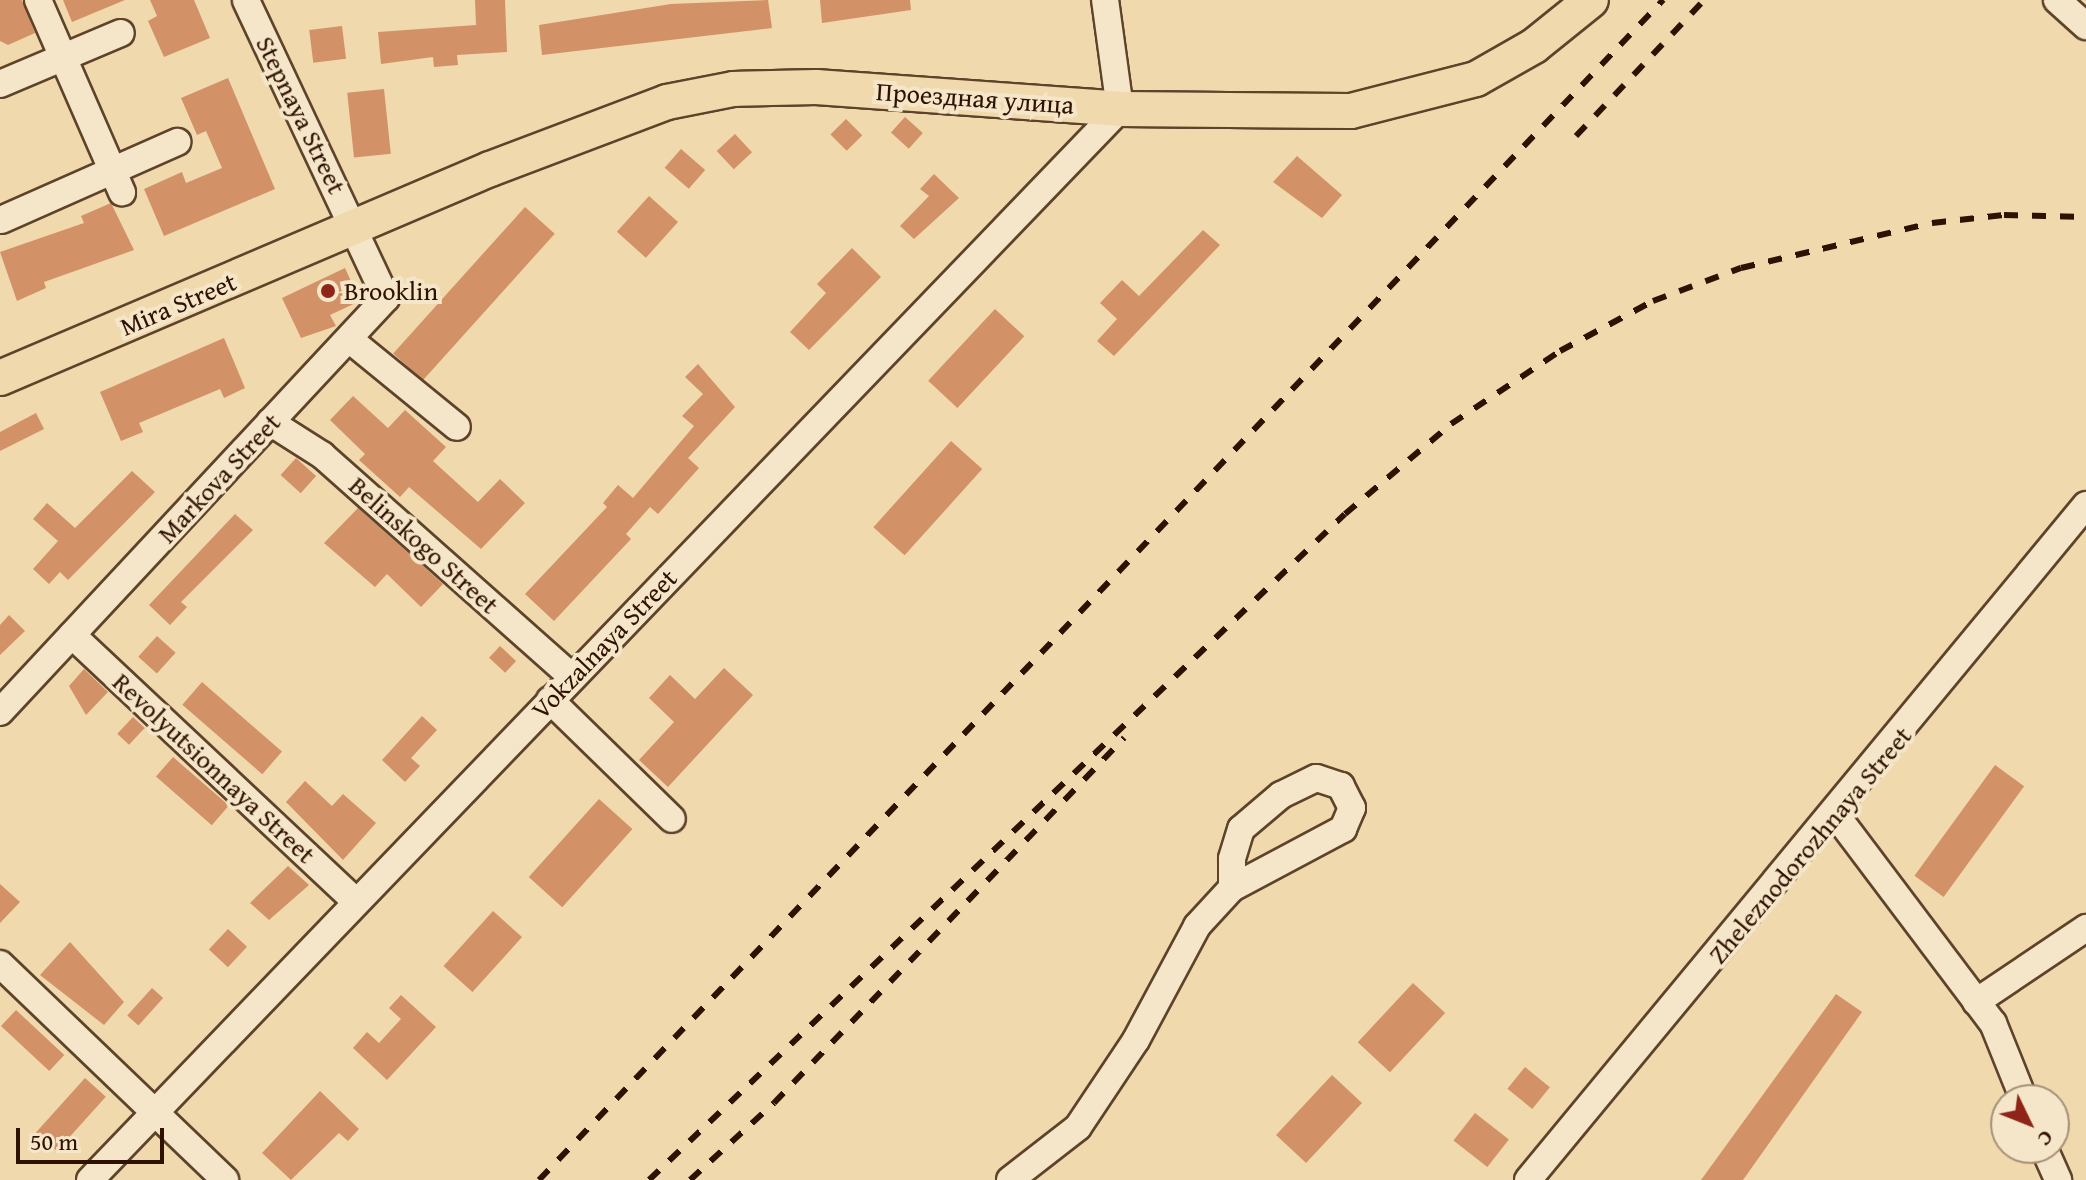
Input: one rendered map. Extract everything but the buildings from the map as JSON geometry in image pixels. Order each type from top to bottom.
[{"type":"main road","name":"Проездная улица","points":[[356,230],[581,132],[667,102],[733,89],[816,87],[1120,109],[1351,111],[1420,97],[1476,79],[1534,46],[1591,0]]},
{"type":"main road","name":"Mira Street","points":[[0,378],[356,230]]},
{"type":"street","points":[[38,0],[118,181]]},
{"type":"street","name":"Stepnaya Street","points":[[246,0],[356,230]]},
{"type":"street","points":[[1105,0],[1120,109]]},
{"type":"street","points":[[2057,0],[2086,26]]},
{"type":"street","points":[[0,84],[121,33]]},
{"type":"street","name":"Vokzalnaya Street","points":[[90,1180],[1120,109]]},
{"type":"street","points":[[1,220],[118,181],[177,142]]},
{"type":"street","name":"Markova Street","points":[[0,712],[386,298],[356,230]]},
{"type":"street","points":[[349,339],[457,427]]},
{"type":"street","name":"Belinskogo Street","points":[[270,422],[322,455],[572,677]]},
{"type":"street","name":"Zheleznodorozhnaya Street","points":[[1528,1180],[1836,815],[2086,505]]},
{"type":"street","name":"Revolyutsionnaya Street","points":[[72,635],[356,902]]},
{"type":"street","points":[[550,700],[672,819]]},
{"type":"street","points":[[1010,1180],[1078,1127],[1136,1040],[1197,926],[1232,888],[1343,829],[1352,808],[1341,786],[1316,778],[1281,795],[1241,829],[1232,859],[1232,888]]},
{"type":"street","points":[[1836,815],[1993,1023],[2018,1084]]},
{"type":"street","points":[[1976,1002],[2086,928]]},
{"type":"street","points":[[0,964],[225,1180]]},
{"type":"railway","points":[[539,1180],[1663,0]]},
{"type":"railway","points":[[1576,136],[1704,0]]},
{"type":"railway","points":[[649,1180],[1345,514],[1451,424],[1560,351],[1653,301],[1741,268],[1932,223],[2004,215],[2086,217]]},
{"type":"railway","points":[[690,1180],[774,1103],[1124,738]]},
{"type":"place","name":"Brooklin","points":[[328,291]]}]
